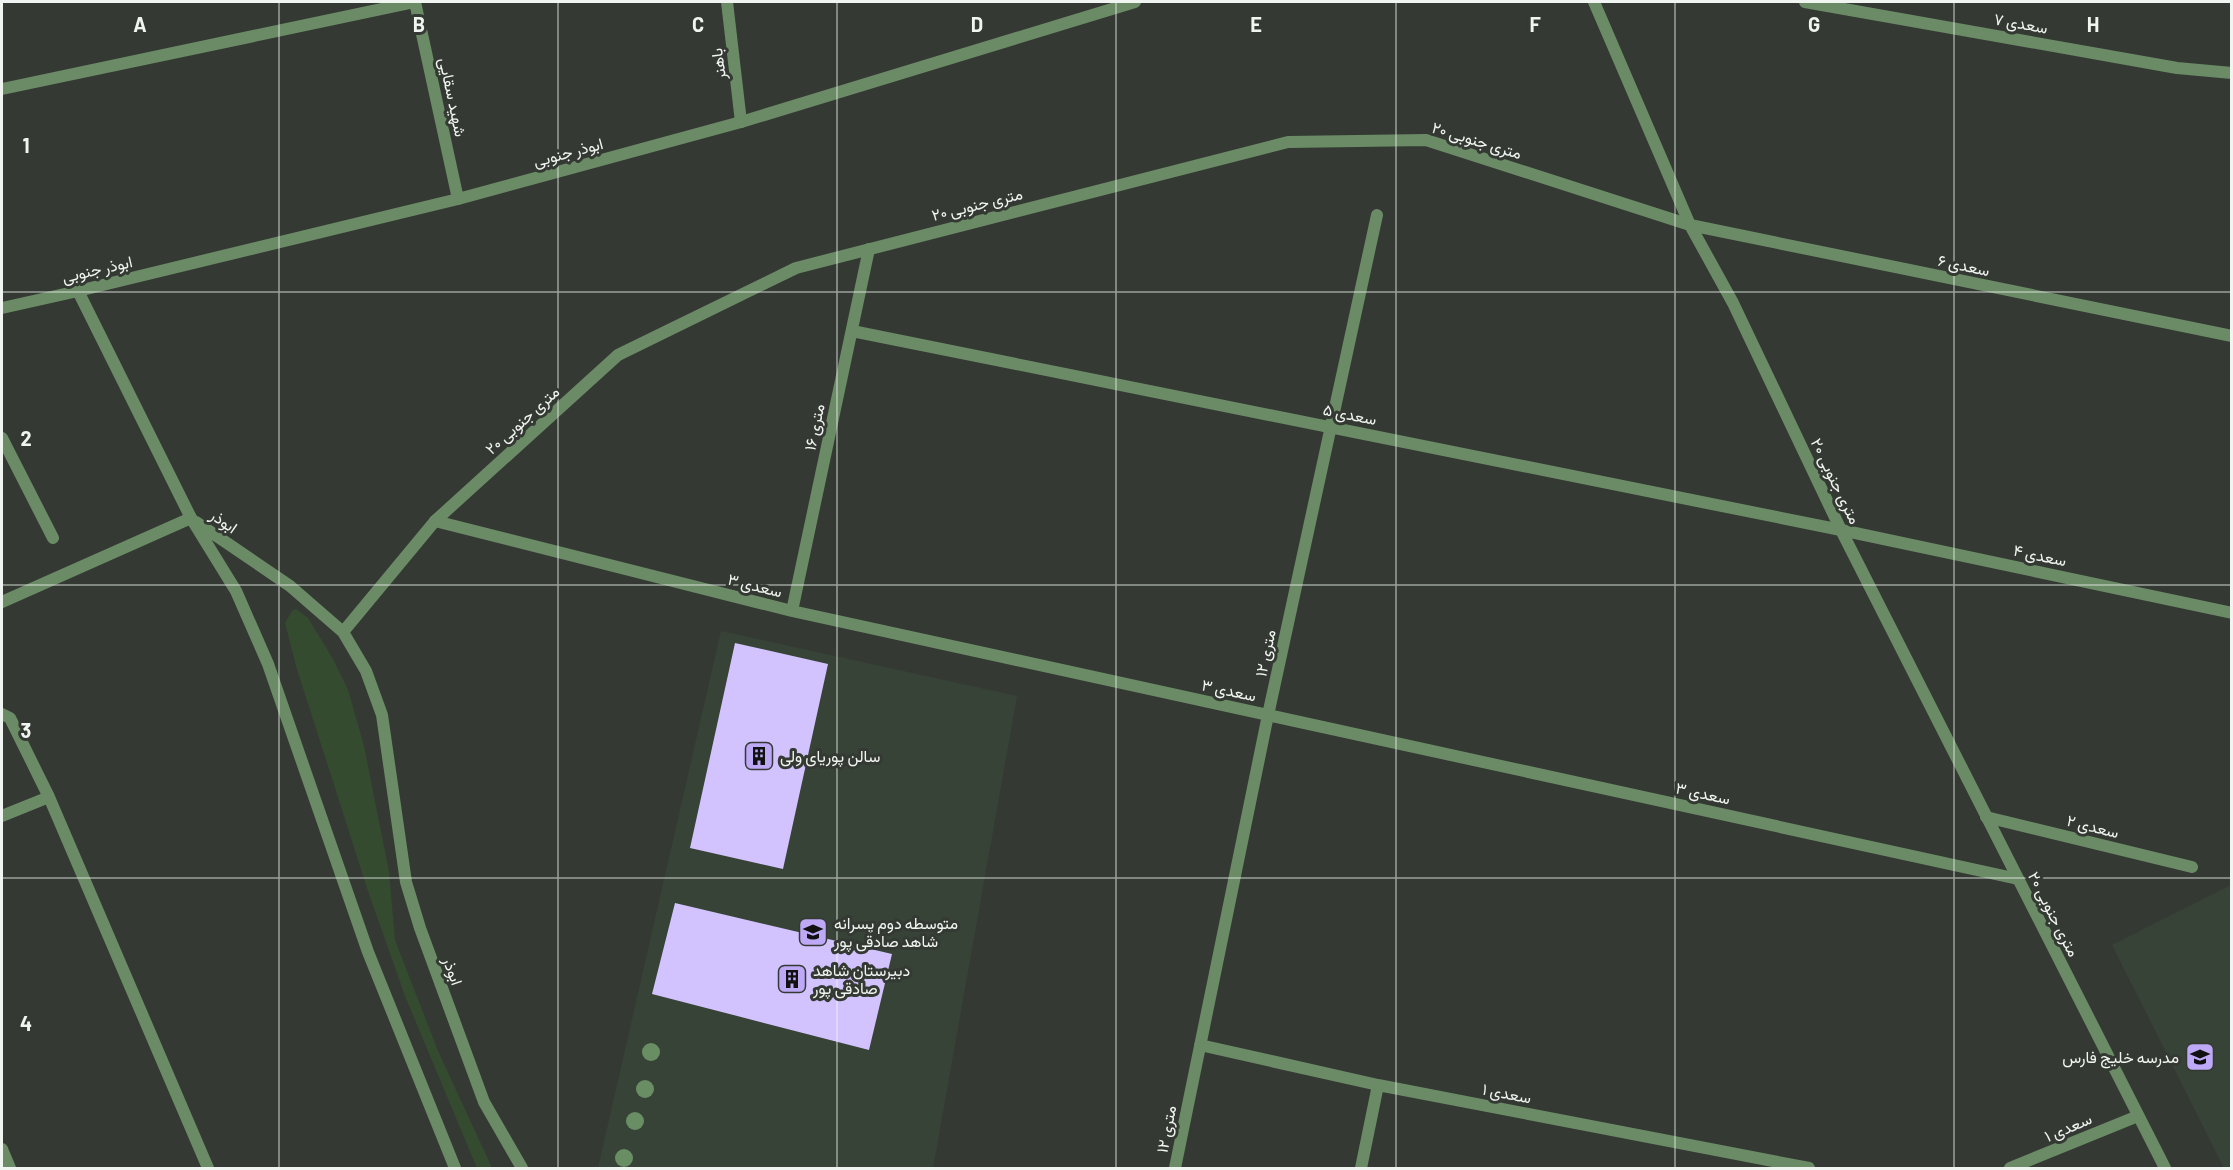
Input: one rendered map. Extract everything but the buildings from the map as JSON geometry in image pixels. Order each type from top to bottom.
[{"type":"street","points":[[2,89],[415,2]]},
{"type":"street","name":"شهید سقایی","points":[[415,2],[458,199]]},
{"type":"street","name":"باهنر","points":[[727,2],[741,122]]},
{"type":"street","name":"ابوذر جنوبی","points":[[2,308],[458,199],[741,122],[1135,2]]},
{"type":"street","points":[[1594,2],[1690,225]]},
{"type":"street","name":"سعدی ۷","points":[[1805,2],[2177,68],[2232,73]]},
{"type":"street","name":"۲۰ متری جنوبی","points":[[343,632],[435,521],[618,355],[796,268],[1288,142],[1426,140],[1690,225],[1733,303],[1841,530],[2165,1168]]},
{"type":"street","name":"۱۲ متری","points":[[1175,1168],[1268,716],[1377,215]]},
{"type":"street","name":"سعدی ۶","points":[[1690,225],[2232,336]]},
{"type":"street","name":"۱۶ متری","points":[[792,611],[869,249]]},
{"type":"street","points":[[2,602],[191,518],[78,291]]},
{"type":"street","name":"سعدی ۵","points":[[852,330],[1841,530]]},
{"type":"street","points":[[2,438],[52,538]]},
{"type":"street","name":"ابوذر","points":[[191,518],[290,586],[343,632],[366,671],[382,715],[406,882],[420,928],[484,1102],[522,1168]]},
{"type":"street","name":"ابوذر","points":[[191,518],[236,591],[268,664],[368,952],[455,1168]]},
{"type":"street","name":"سعدی ۳","points":[[435,521],[792,611],[2018,879]]},
{"type":"street","name":"سعدی ۴","points":[[1841,530],[2232,613]]},
{"type":"street","points":[[2,714],[10,718],[49,797],[208,1168]]},
{"type":"street","points":[[2,816],[49,797]]},
{"type":"street","name":"سعدی ۲","points":[[1986,817],[2192,867]]},
{"type":"street","name":"سعدی ۱","points":[[1200,1045],[1378,1085],[1809,1168]]},
{"type":"street","points":[[1361,1168],[1378,1085]]},
{"type":"street","name":"سعدی ۱","points":[[2010,1168],[2138,1116]]},
{"type":"street","points":[[2,1149],[10,1168]]},
{"type":"shaded area","name":"متوسطه دوم پسرانه شاهد صادقی پور","points":[[721,631],[1017,696],[933,1168],[598,1168]]},
{"type":"shaded area","name":"مدرسه خلیج فارس","points":[[2231,885],[2232,1168],[2224,1168],[2112,945]]},
{"type":"green space","points":[[296,609],[308,618],[333,659],[348,690],[364,746],[389,872],[395,940],[438,1051],[492,1168],[477,1168],[405,996],[368,891],[296,666],[285,623],[292,611]]},
{"type":"place","name":"سالن پوریای ولی","points":[[759,756]]},
{"type":"place","name":"متوسطه دوم پسرانه شاهد صادقی پور","points":[[813,932]]},
{"type":"place","name":"دبیرستان شاهد صادقی پور","points":[[792,979]]},
{"type":"place","name":"مدرسه خلیج فارس","points":[[2200,1057]]}]
